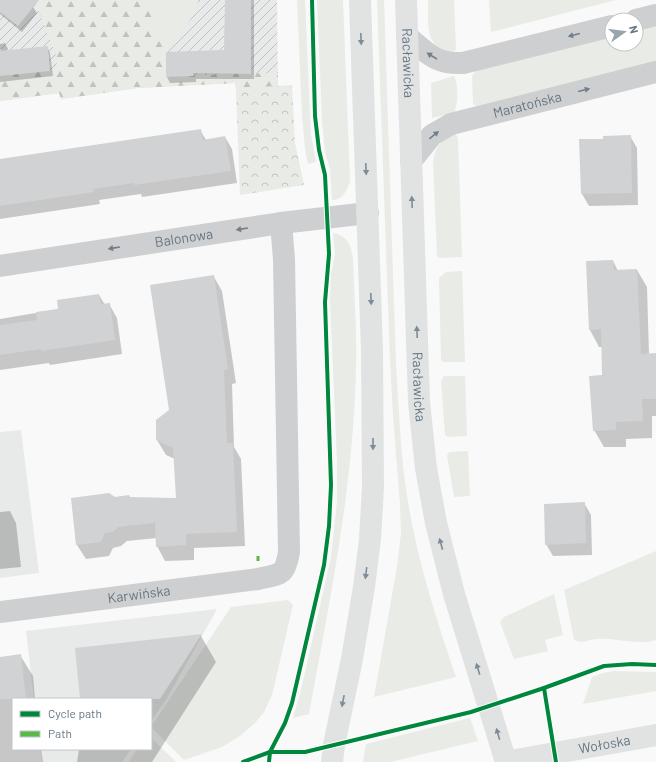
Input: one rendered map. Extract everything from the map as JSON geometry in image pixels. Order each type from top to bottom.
[{"type":"main road","points":[[332,762],[364,587],[373,487],[374,405],[360,0]]},
{"type":"main road","name":"Racławicka","points":[[406,0],[419,402],[430,496],[454,594],[505,762]]},
{"type":"main road","name":"Wołoska","points":[[505,762],[656,735]]},
{"type":"street","points":[[644,18],[656,15]]},
{"type":"street","points":[[407,36],[439,61],[450,64],[463,63],[604,28]]},
{"type":"street","name":"Maratońska","points":[[411,161],[432,135],[451,124],[656,72]]},
{"type":"street","name":"Balonowa","points":[[0,266],[281,223],[368,213]]},
{"type":"street","name":"Karwińska","points":[[0,612],[258,579],[282,572],[286,566],[289,552],[284,267],[281,223]]},
{"type":"shaded area","points":[[0,0],[277,0],[278,86],[236,89],[235,83],[138,88],[61,99],[59,93],[0,101]]},
{"type":"shaded area","points":[[21,430],[39,573],[0,578],[0,432]]},
{"type":"shaded area","points":[[217,609],[166,700],[152,720],[152,698],[34,698],[26,631]]},
{"type":"shaded area","points":[[40,750],[130,750],[122,762],[42,762]]},
{"type":"green space","points":[[32,0],[149,0],[154,29],[166,52],[166,77],[278,73],[278,86],[236,89],[235,83],[138,88],[61,99],[59,93],[0,101],[0,76],[57,69],[56,55],[36,4]]},
{"type":"green space","points":[[149,0],[198,0],[196,12],[166,52],[154,29]]},
{"type":"green space","points":[[297,0],[305,0],[311,135],[316,162],[308,164],[302,116]]},
{"type":"green space","points":[[317,0],[343,0],[350,181],[346,191],[336,200],[332,200],[330,169],[325,152],[322,121]]},
{"type":"green space","points":[[377,0],[384,0],[396,365],[404,474],[420,561],[433,607],[456,677],[374,697],[397,567],[401,533],[390,359]]},
{"type":"green space","points":[[428,0],[454,0],[456,49],[452,55],[443,51],[432,40],[428,26]]},
{"type":"green space","points":[[489,0],[616,0],[491,32]]},
{"type":"green space","points":[[656,24],[656,65],[480,108],[473,104],[472,76],[478,68],[604,37],[604,52],[644,52],[644,27]]},
{"type":"green space","points":[[454,76],[457,85],[457,94],[454,113],[432,118],[431,83]]},
{"type":"green space","points":[[292,85],[295,143],[304,185],[240,195],[236,89]]},
{"type":"green space","points":[[455,133],[458,138],[462,257],[440,258],[437,256],[433,162],[440,144],[446,138]]},
{"type":"green space","points":[[333,233],[342,236],[348,241],[353,258],[356,352],[351,454],[340,541],[309,714],[293,718],[301,690],[331,557],[337,502],[337,462],[330,300],[331,274],[335,254]]},
{"type":"green space","points":[[462,271],[465,362],[443,362],[441,359],[439,278],[446,272]]},
{"type":"green space","points":[[444,376],[465,376],[467,436],[448,437],[445,435],[441,381]]},
{"type":"green space","points":[[468,451],[470,496],[454,497],[447,455],[450,452]]},
{"type":"green space","points":[[656,551],[656,640],[648,642],[634,642],[596,639],[583,642],[574,640],[564,590]]},
{"type":"green space","points":[[554,594],[563,635],[545,640],[548,651],[514,659],[500,622],[504,617]]},
{"type":"green space","points":[[288,600],[293,605],[272,695],[264,712],[255,723],[240,736],[222,747],[184,760],[152,728],[152,726],[231,607]]},
{"type":"green space","points":[[614,671],[656,672],[656,691],[583,704],[592,677]]},
{"type":"green space","points":[[470,718],[478,741],[390,762],[363,762],[366,744]]},
{"type":"green space","points":[[152,739],[176,762],[129,762],[136,750],[152,750]]},
{"type":"building","points":[[0,0],[39,0],[18,26],[0,12]]},
{"type":"building","points":[[225,0],[251,0],[251,74],[193,73],[193,76],[166,77],[166,52],[224,50]]},
{"type":"building","points":[[48,46],[50,71],[0,76],[0,51]]},
{"type":"building","points":[[201,129],[203,140],[225,136],[231,171],[134,185],[134,183],[93,189],[94,192],[0,206],[0,159]]},
{"type":"building","points":[[631,135],[632,193],[581,194],[579,139],[603,139],[603,136]]},
{"type":"building","points":[[613,260],[614,270],[637,269],[641,354],[656,353],[656,399],[642,399],[643,421],[616,422],[616,430],[593,431],[589,376],[602,375],[601,329],[589,330],[586,261]]},
{"type":"building","points":[[214,275],[228,369],[224,370],[227,443],[233,443],[237,532],[186,534],[186,545],[156,547],[155,523],[118,527],[113,532],[105,533],[101,542],[76,545],[71,498],[109,493],[115,497],[129,495],[130,497],[176,498],[173,448],[156,440],[156,420],[169,410],[150,285]]},
{"type":"building","points":[[99,294],[101,304],[110,303],[115,340],[41,351],[41,349],[0,355],[0,325],[37,320],[36,312],[58,309],[57,300]]},
{"type":"building","points":[[585,502],[586,543],[545,545],[544,504]]},
{"type":"building","points":[[202,634],[160,699],[80,698],[75,648]]},
{"type":"building","points":[[21,654],[26,698],[0,699],[0,657]]},
{"type":"marked path","points":[[258,556],[258,561]]},
{"type":"cycle path","points":[[269,762],[270,752],[285,723],[292,703],[324,565],[329,526],[331,485],[325,302],[329,254],[325,175],[319,150],[315,116],[312,0]]},
{"type":"cycle path","points":[[243,762],[270,752],[305,752],[471,712],[604,666],[632,664],[656,665]]},
{"type":"cycle path","points":[[544,688],[556,762]]}]
